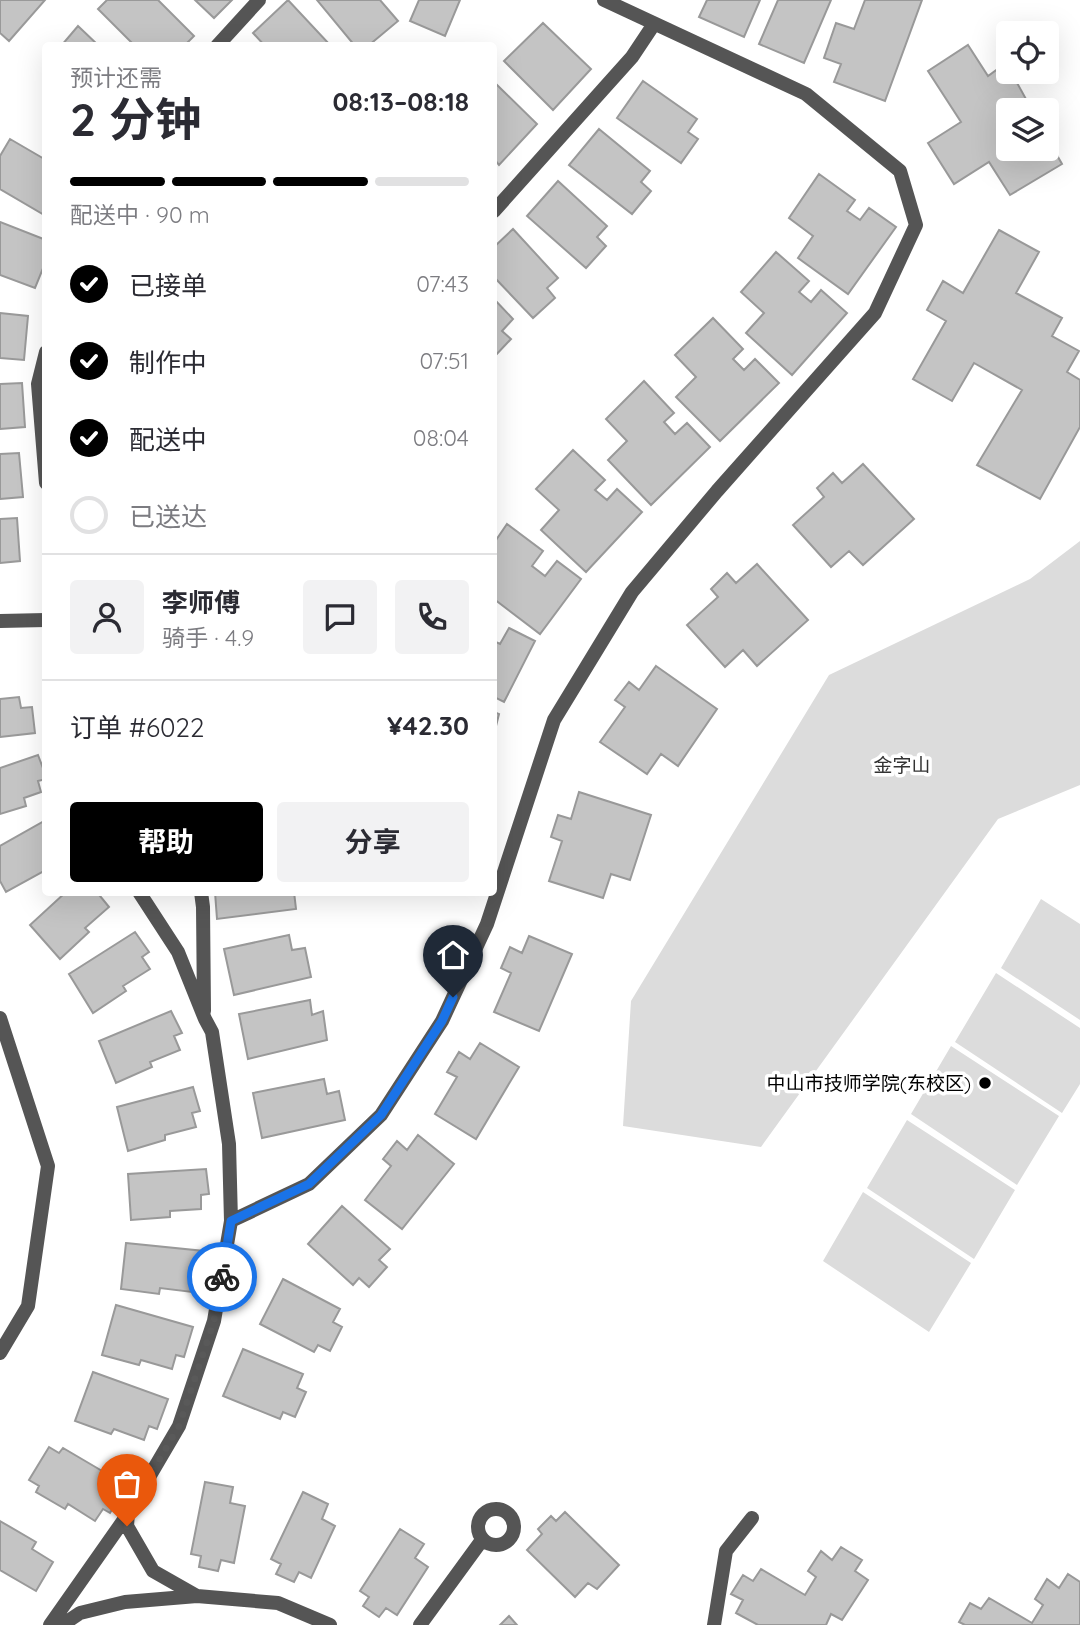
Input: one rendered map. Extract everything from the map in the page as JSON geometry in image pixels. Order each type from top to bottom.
[{"type":"street","points":[[221,42],[259,0]]},
{"type":"street","points":[[497,894],[554,720],[632,592],[717,491],[875,313],[916,225],[900,171],[806,94],[604,0]]},
{"type":"street","points":[[497,208],[632,57],[654,24]]},
{"type":"street","points":[[42,368],[38,384],[42,434]]},
{"type":"street","points":[[0,621],[42,620]]},
{"type":"street","points":[[50,1625],[128,1513],[179,1426],[214,1321],[231,1221],[229,1144],[212,1032],[178,952],[142,896]]},
{"type":"street","points":[[202,896],[205,1019]]},
{"type":"street","points":[[231,1221],[309,1184],[381,1115],[442,1021],[487,924],[496,896]]},
{"type":"street","points":[[0,1017],[48,1166],[28,1306],[0,1353]]},
{"type":"street","points":[[128,1513],[127,1526],[153,1570],[197,1596]]},
{"type":"street","points":[[714,1625],[726,1550],[751,1518]]},
{"type":"street","points":[[420,1625],[482,1540]]},
{"type":"street","points":[[62,1625],[80,1613],[125,1602],[197,1596],[278,1603],[330,1625]]},
{"type":"green space","name":"金字山","points":[[1080,541],[1080,785],[998,819],[761,1147],[623,1126],[631,1001],[829,675],[1030,579]]},
{"type":"green space","points":[[1041,899],[1080,924],[1080,1020],[1001,968]]},
{"type":"green space","points":[[996,973],[1080,1028],[1080,1084],[1062,1113],[955,1042]]},
{"type":"green space","points":[[951,1046],[1059,1116],[1017,1185],[911,1114]]},
{"type":"green space","points":[[907,1120],[1015,1190],[974,1259],[867,1188]]},
{"type":"green space","points":[[863,1192],[971,1263],[929,1332],[823,1261]]},
{"type":"building","points":[[0,0],[45,0],[9,41],[0,33]]},
{"type":"building","points":[[107,0],[158,0],[194,36],[188,42],[131,42],[98,9]]},
{"type":"building","points":[[195,0],[232,0],[214,18]]},
{"type":"building","points":[[288,0],[327,42],[261,42],[253,33]]},
{"type":"building","points":[[317,0],[380,0],[398,21],[373,42],[352,42]]},
{"type":"building","points":[[419,0],[460,0],[445,36],[410,21]]},
{"type":"building","points":[[707,0],[760,0],[744,37],[699,17]]},
{"type":"building","points":[[778,0],[831,0],[804,63],[759,44]]},
{"type":"building","points":[[865,0],[922,0],[885,101],[834,82],[841,64],[824,58],[836,23],[854,29]]},
{"type":"building","points":[[543,23],[591,69],[553,110],[504,61]]},
{"type":"building","points":[[78,26],[95,42],[64,42]]},
{"type":"building","points":[[968,45],[988,76],[996,70],[996,84],[1018,84],[1025,98],[996,98],[996,161],[1059,161],[1059,159],[1062,164],[1010,195],[989,162],[954,184],[928,143],[961,122],[928,71]]},
{"type":"building","points":[[643,81],[697,119],[688,132],[698,139],[681,163],[617,118]]},
{"type":"building","points":[[497,85],[537,124],[499,165],[497,163]]},
{"type":"building","points":[[599,129],[650,171],[641,182],[651,191],[632,214],[569,165]]},
{"type":"building","points":[[10,139],[42,158],[42,214],[0,189],[0,156]]},
{"type":"building","points":[[819,174],[855,200],[847,211],[860,220],[869,208],[896,227],[848,294],[798,258],[813,236],[789,218]]},
{"type":"building","points":[[558,181],[607,226],[597,237],[606,246],[586,268],[527,216]]},
{"type":"building","points":[[0,222],[42,238],[42,271],[35,288],[0,275]]},
{"type":"building","points":[[513,229],[558,278],[547,288],[555,298],[533,318],[497,280],[497,244]]},
{"type":"building","points":[[999,230],[1039,252],[1016,293],[1062,318],[1052,336],[1079,351],[1067,372],[1080,380],[1080,427],[1040,499],[977,465],[1022,390],[974,363],[952,401],[913,379],[946,321],[927,310],[943,281],[963,293]]},
{"type":"building","points":[[776,252],[809,281],[799,292],[811,302],[821,290],[847,313],[792,375],[746,333],[764,313],[741,292]]},
{"type":"building","points":[[497,302],[513,319],[502,331],[511,339],[497,354]]},
{"type":"building","points":[[0,313],[28,316],[24,360],[0,358]]},
{"type":"building","points":[[713,318],[743,349],[733,359],[744,370],[755,359],[779,383],[720,441],[676,397],[696,377],[675,355]]},
{"type":"building","points":[[644,381],[674,413],[664,422],[675,434],[687,423],[710,447],[651,505],[608,460],[627,441],[606,419]]},
{"type":"building","points":[[22,383],[25,427],[0,429],[0,384]]},
{"type":"building","points":[[573,450],[605,480],[595,490],[607,500],[617,489],[642,512],[586,572],[541,530],[559,510],[536,489]]},
{"type":"building","points":[[19,453],[23,497],[0,499],[0,454]]},
{"type":"building","points":[[863,464],[914,519],[863,565],[849,551],[831,567],[793,525],[824,497],[817,488],[833,473],[842,483]]},
{"type":"building","points":[[17,518],[20,561],[0,563],[0,519]]},
{"type":"building","points":[[507,524],[543,551],[532,566],[545,576],[557,561],[581,579],[540,634],[497,601],[497,539]]},
{"type":"building","points":[[757,564],[808,620],[757,666],[743,650],[725,667],[687,625],[718,597],[711,589],[727,573],[736,583]]},
{"type":"building","points":[[509,628],[535,641],[504,702],[497,698],[497,642],[500,644]]},
{"type":"building","points":[[656,666],[717,709],[678,766],[661,754],[647,774],[600,742],[625,707],[615,700],[629,682],[639,690]]},
{"type":"building","points":[[19,697],[21,708],[32,707],[35,733],[0,737],[0,699]]},
{"type":"building","points":[[38,755],[42,766],[42,780],[38,781],[41,792],[24,798],[26,806],[0,814],[0,768]]},
{"type":"building","points":[[579,792],[651,815],[630,880],[611,874],[603,898],[549,881],[562,841],[551,837],[558,815],[571,819]]},
{"type":"building","points":[[42,822],[42,872],[6,892],[0,881],[0,846]]},
{"type":"building","points":[[62,896],[100,896],[109,907],[85,928],[89,932],[60,959],[30,925]]},
{"type":"building","points":[[215,896],[294,896],[296,909],[217,919]]},
{"type":"building","points":[[135,932],[149,952],[142,957],[150,969],[123,986],[126,991],[93,1013],[69,974]]},
{"type":"building","points":[[289,935],[292,950],[305,948],[311,977],[234,995],[224,949]]},
{"type":"building","points":[[529,936],[572,954],[539,1031],[494,1012],[511,973],[501,968],[510,947],[522,953]]},
{"type":"building","points":[[310,1000],[312,1015],[323,1011],[327,1040],[248,1059],[239,1014]]},
{"type":"building","points":[[171,1011],[182,1033],[174,1036],[180,1050],[150,1062],[152,1067],[116,1083],[99,1041]]},
{"type":"building","points":[[480,1043],[519,1067],[476,1139],[435,1114],[457,1077],[447,1072],[459,1052],[470,1059]]},
{"type":"building","points":[[324,1079],[327,1094],[339,1091],[345,1120],[262,1138],[253,1093]]},
{"type":"building","points":[[193,1087],[200,1111],[192,1113],[196,1127],[165,1135],[165,1140],[128,1151],[117,1107]]},
{"type":"building","points":[[418,1135],[454,1164],[402,1229],[365,1200],[391,1166],[383,1159],[397,1141],[407,1150]]},
{"type":"building","points":[[206,1169],[209,1194],[201,1195],[201,1209],[170,1211],[170,1217],[131,1220],[128,1174]]},
{"type":"building","points":[[342,1206],[390,1249],[379,1260],[387,1267],[369,1287],[359,1278],[353,1285],[308,1244]]},
{"type":"building","points":[[126,1243],[204,1251],[202,1279],[193,1278],[192,1292],[160,1288],[159,1294],[121,1289]]},
{"type":"building","points":[[283,1279],[340,1309],[333,1322],[342,1327],[330,1351],[318,1345],[314,1352],[260,1324]]},
{"type":"building","points":[[116,1305],[193,1327],[184,1357],[176,1355],[172,1369],[141,1360],[139,1365],[102,1355]]},
{"type":"building","points":[[243,1349],[303,1374],[297,1388],[306,1392],[295,1417],[283,1412],[280,1419],[223,1396]]},
{"type":"building","points":[[93,1372],[168,1399],[157,1429],[149,1426],[144,1440],[114,1429],[111,1434],[75,1421]]},
{"type":"building","points":[[49,1447],[59,1453],[63,1448],[126,1485],[110,1513],[103,1509],[95,1521],[68,1504],[65,1509],[36,1492],[39,1486],[29,1480]]},
{"type":"building","points":[[205,1482],[233,1487],[230,1503],[245,1506],[234,1563],[221,1560],[218,1571],[199,1567],[201,1556],[191,1554]]},
{"type":"building","points":[[303,1492],[328,1504],[322,1519],[335,1526],[311,1578],[299,1572],[294,1582],[276,1574],[281,1564],[271,1559]]},
{"type":"building","points":[[565,1512],[619,1565],[597,1589],[588,1583],[575,1597],[527,1550],[542,1534],[538,1529],[551,1516],[556,1521]]},
{"type":"building","points":[[0,1521],[36,1542],[32,1549],[53,1562],[36,1591],[0,1570]]},
{"type":"building","points":[[400,1529],[424,1544],[415,1558],[428,1567],[397,1615],[386,1608],[379,1617],[363,1606],[369,1597],[360,1591]]},
{"type":"building","points":[[841,1547],[862,1560],[855,1571],[868,1580],[842,1620],[831,1614],[826,1625],[758,1625],[736,1613],[743,1600],[731,1594],[743,1575],[753,1581],[761,1569],[805,1595],[816,1577],[808,1571],[821,1551],[832,1560]]},
{"type":"building","points":[[1068,1574],[1080,1582],[1080,1625],[965,1625],[959,1622],[970,1603],[981,1609],[989,1598],[1032,1623],[1043,1605],[1035,1599],[1047,1579],[1059,1588]]},
{"type":"building","points":[[509,1616],[517,1625],[500,1625]]},
{"type":"way so far","points":[[127,1526],[128,1513],[179,1426],[214,1321],[222,1277]]},
{"type":"place","name":"中山市技师学院(东校区)","points":[[985,1083]]},
{"type":"route","points":[[222,1277],[231,1221],[309,1184],[381,1115],[442,1021],[453,997]]}]
